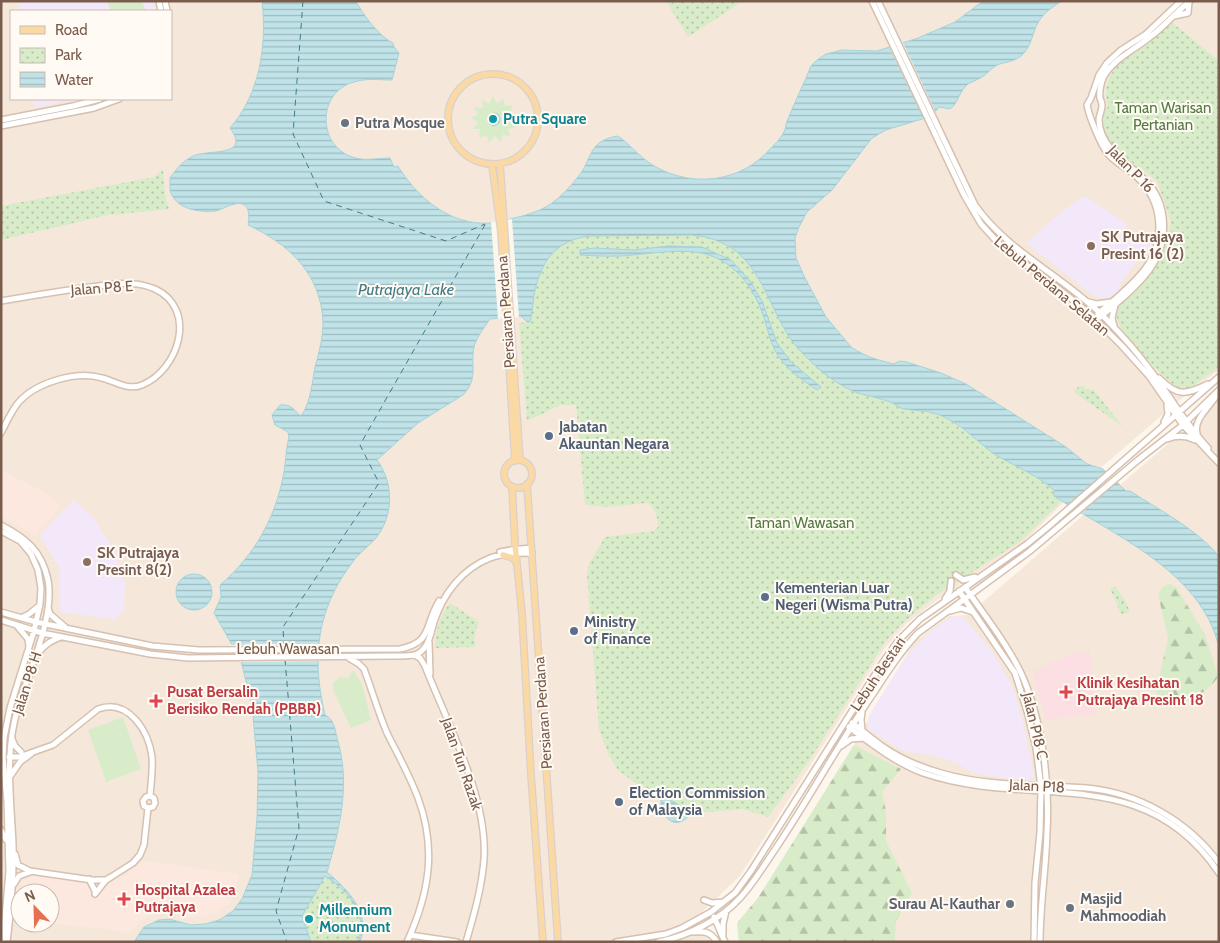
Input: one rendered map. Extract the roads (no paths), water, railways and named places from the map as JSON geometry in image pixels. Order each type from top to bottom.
[{"type":"main road","points":[[490,74],[510,77],[525,86],[536,103],[539,119],[534,139],[526,151],[513,160],[492,165],[471,159],[460,150],[452,138],[448,120],[452,102],[461,88],[477,77],[490,74]]},
{"type":"main road","name":"Persiaran Perdana","points":[[500,164],[518,460]]},
{"type":"main road","name":"Persiaran Perdana","points":[[492,165],[502,216]]},
{"type":"main road","points":[[518,460],[531,468],[532,477],[527,484],[520,488],[512,487],[506,481],[504,473],[508,465],[518,460]]},
{"type":"main road","name":"Persiaran Perdana","points":[[527,484],[558,942]]},
{"type":"main road","name":"Persiaran Perdana","points":[[512,487],[543,942]]},
{"type":"main road","points":[[503,555],[513,558],[517,564]]},
{"type":"street","name":"Lebuh Perdana Selatan","points":[[872,1],[883,19],[975,206],[984,219],[1005,239],[1050,272],[1101,314],[1151,371],[1177,414]]},
{"type":"street","name":"Lebuh Perdana Selatan","points":[[878,1],[883,19]]},
{"type":"street","name":"Jalan P 16","points":[[1113,303],[1141,274],[1152,259],[1157,248],[1160,220],[1156,206],[1138,178],[1108,154],[1103,147],[1086,104],[1091,98],[1095,84],[1107,64],[1121,50],[1146,34],[1181,1]]},
{"type":"street","name":"Jalan P 16","points":[[1095,319],[1150,269],[1160,249],[1164,218],[1154,190],[1145,179],[1110,148],[1104,139],[1100,127],[1100,111],[1102,106],[1100,89],[1104,76],[1124,54],[1151,37],[1171,17],[1188,13],[1189,2]]},
{"type":"street","points":[[1091,98],[1100,100]]},
{"type":"street","points":[[2,119],[97,100]]},
{"type":"street","points":[[1,126],[94,108],[115,100]]},
{"type":"street","points":[[1089,111],[1096,113],[1100,111]]},
{"type":"street","name":"Lebuh Perdana Selatan","points":[[944,145],[964,195],[981,224],[1000,245],[1030,266],[1095,319],[1149,376],[1167,403],[1198,439]]},
{"type":"street","name":"Jalan P8 E","points":[[1,301],[94,286],[120,283],[135,284],[154,289],[170,299],[178,315],[180,328],[178,343],[169,360],[156,375],[142,385],[128,387],[100,377],[89,376],[75,376],[51,382],[37,388],[19,403],[1,433]]},
{"type":"street","points":[[1087,302],[1096,304],[1113,303],[1112,318],[1114,328]]},
{"type":"street","points":[[1151,371],[1169,388],[1182,393],[1189,392],[1217,379]]},
{"type":"street","name":"Lebuh Bestari","points":[[616,942],[666,934],[682,928],[705,916],[735,893],[898,641],[920,620],[942,603],[1027,544],[1049,526],[1217,379]]},
{"type":"street","points":[[1219,390],[1197,422],[1196,428],[1198,439],[1219,463]]},
{"type":"street","name":"Lebuh Bestari","points":[[658,942],[688,932],[715,919],[740,898],[757,875],[862,710],[907,644],[918,633],[944,612],[1030,551],[1185,423],[1219,390]]},
{"type":"street","points":[[1147,439],[1166,420],[1168,414],[1167,403]]},
{"type":"street","points":[[1159,443],[1178,436],[1190,437],[1198,439],[1219,458]]},
{"type":"street","name":"Jalan P8 H","points":[[1,525],[21,536],[30,544],[44,567],[48,582],[48,607],[37,654],[17,709],[11,736],[10,845],[2,942]]},
{"type":"street","name":"Jalan P8 H","points":[[1,531],[20,541],[31,554],[38,570],[42,588],[34,631],[10,708],[3,740],[13,883]]},
{"type":"street","name":"Lebuh Wawasan","points":[[1,620],[42,633],[150,654],[188,658],[413,655],[420,652],[428,639],[447,591],[472,568],[491,557],[516,551]]},
{"type":"street","name":"Lebuh Wawasan","points":[[1,612],[44,624],[152,646],[189,650],[400,649],[418,644],[425,636],[436,606],[471,565],[489,556],[516,551],[532,551]]},
{"type":"street","points":[[956,575],[963,580],[985,574]]},
{"type":"street","points":[[942,603],[950,591],[951,580]]},
{"type":"street","points":[[978,606],[976,596],[983,585]]},
{"type":"street","name":"Jalan P18 C","points":[[965,587],[1004,644],[1022,675],[1034,710],[1040,739],[1047,832],[1040,942]]},
{"type":"street","name":"Jalan P18 C","points":[[959,591],[1015,673],[1036,748],[1044,789],[1035,892],[1034,942]]},
{"type":"street","points":[[21,618],[29,614],[40,604]]},
{"type":"street","points":[[48,607],[50,614],[67,628]]},
{"type":"street","points":[[944,612],[961,608],[974,612]]},
{"type":"street","points":[[17,625],[28,639],[29,649]]},
{"type":"street","points":[[37,654],[51,640],[62,637]]},
{"type":"street","points":[[428,639],[430,681]]},
{"type":"street","points":[[400,649],[413,655]]},
{"type":"street","name":"Jalan Tun Razak","points":[[413,655],[422,660],[463,759],[472,786],[483,832],[484,859],[481,880],[466,942]]},
{"type":"street","points":[[345,657],[359,664],[364,669],[379,714],[413,786],[426,824],[429,853],[428,878],[422,906],[409,942]]},
{"type":"street","points":[[3,755],[32,752],[53,746],[98,710],[107,707],[118,708],[132,715],[138,722],[152,755],[150,796],[146,797],[143,801],[144,806],[148,808],[144,844],[140,855],[128,867],[106,880],[95,893],[89,879]]},
{"type":"street","points":[[862,710],[860,720],[862,731]]},
{"type":"street","name":"Jalan P18","points":[[846,722],[896,755],[942,773],[985,782],[1106,797],[1142,807],[1174,826],[1202,851],[1219,872]]},
{"type":"street","name":"Jalan P18","points":[[852,726],[864,738],[896,760],[923,773],[985,786],[1044,789],[1088,788],[1112,792],[1137,800],[1177,821],[1211,852],[1219,862]]},
{"type":"street","points":[[11,736],[15,746],[23,753]]},
{"type":"street","points":[[839,748],[851,739],[864,738]]},
{"type":"street","points":[[10,777],[18,765],[32,752]]},
{"type":"street","points":[[1,830],[18,864],[30,872]]},
{"type":"street","points":[[14,883],[19,876],[30,872],[106,880]]},
{"type":"street","points":[[704,900],[712,903],[725,901]]},
{"type":"street","points":[[724,939],[723,924],[726,910]]},
{"type":"street","points":[[711,912],[724,939]]},
{"type":"street","name":"Jalan P8 H","points":[[7,942],[10,915]]},
{"type":"street","points":[[705,916],[717,942]]},
{"type":"street","points":[[688,932],[706,931],[717,942]]},
{"type":"street","points":[[410,935],[457,942]]},
{"type":"water","name":"Putrajaya Lake","points":[[262,1],[356,1],[372,25],[393,43],[399,53],[392,80],[354,82],[342,88],[333,97],[328,108],[326,120],[328,133],[334,144],[343,153],[360,159],[390,158],[394,167],[398,166],[413,186],[432,204],[454,217],[484,223],[497,222],[525,215],[551,204],[577,178],[595,147],[607,139],[617,136],[651,164],[671,174],[701,179],[717,178],[732,174],[746,168],[759,159],[781,137],[811,66],[826,54],[842,50],[877,51],[918,38],[955,22],[983,1],[1062,1],[1042,17],[1036,26],[1029,45],[1019,58],[995,66],[983,76],[968,84],[953,107],[950,109],[939,107],[932,116],[886,130],[872,138],[832,190],[807,212],[795,238],[796,258],[826,317],[852,348],[869,357],[893,364],[900,361],[907,362],[941,373],[966,384],[1066,447],[1087,464],[1103,469],[1126,491],[1130,491],[1177,520],[1210,546],[1219,556],[1219,648],[1210,621],[1195,598],[1175,577],[1153,558],[1128,541],[1054,496],[1054,490],[1047,484],[993,453],[958,425],[942,416],[930,412],[900,408],[892,403],[858,393],[842,386],[823,372],[791,340],[754,271],[730,247],[713,239],[692,235],[588,236],[576,239],[558,248],[545,263],[537,283],[530,322],[527,322],[521,316],[490,319],[475,343],[473,372],[468,389],[463,395],[418,423],[377,460],[383,469],[389,489],[389,509],[386,519],[376,538],[354,560],[340,581],[327,607],[318,653],[319,684],[325,715],[330,719],[335,728],[341,755],[343,789],[340,822],[327,872],[343,886],[356,902],[360,911],[363,931],[360,942],[358,942],[361,921],[354,903],[341,888],[325,876],[302,916],[311,942],[134,942],[144,927],[159,920],[169,919],[191,925],[219,920],[233,911],[242,899],[252,875],[257,818],[258,772],[252,705],[239,653],[214,613],[221,597],[220,585],[254,548],[276,504],[284,472],[289,437],[288,432],[275,425],[272,415],[280,405],[286,405],[295,410],[299,415],[302,415],[311,391],[322,339],[321,305],[309,275],[300,263],[277,241],[248,225],[249,217],[246,206],[235,204],[216,211],[203,211],[182,206],[172,196],[170,178],[186,160],[193,156],[225,151],[232,148],[235,144],[235,138],[230,128],[248,100],[259,68],[263,35]]},
{"type":"water","points":[[498,114],[500,118],[499,123],[494,126],[488,121],[490,115]]},
{"type":"water","points":[[668,246],[702,247],[731,260],[750,281],[762,301],[777,343],[791,362],[821,387],[817,390],[794,373],[778,356],[752,290],[728,264],[706,254],[686,251],[620,256],[580,255],[580,250],[594,248],[634,250]]},
{"type":"water","points":[[194,574],[206,580],[212,592],[206,604],[194,610],[182,604],[176,592],[182,580]]},
{"type":"water","points":[[664,798],[689,811],[688,817],[677,822],[668,819],[661,806],[661,800]]},
{"type":"place","name":"Putra Square","points":[[493,119]]},
{"type":"place","name":"Putra Mosque","points":[[345,123]]},
{"type":"place","name":"SK Putrajaya Presint 16 (2)","points":[[1091,246]]},
{"type":"place","name":"Jabatan Akauntan Negara","points":[[549,436]]},
{"type":"place","name":"SK Putrajaya Presint 8(2)","points":[[87,562]]},
{"type":"place","name":"Kementerian Luar Negeri (Wisma Putra)","points":[[765,597]]},
{"type":"place","name":"Ministry of Finance","points":[[574,631]]},
{"type":"place","name":"Klinik Kesihatan Putrajaya Presint 18","points":[[1066,692]]},
{"type":"place","name":"Pusat Bersalin Berisiko Rendah (PBBR)","points":[[156,701]]},
{"type":"place","name":"Election Commission of Malaysia","points":[[619,802]]},
{"type":"place","name":"Hospital Azalea Putrajaya","points":[[124,899]]},
{"type":"place","name":"Surau Al-Kauthar","points":[[1010,904]]},
{"type":"place","name":"Masjid Mahmoodiah","points":[[1070,908]]},
{"type":"place","name":"Millennium Monument","points":[[309,919]]},
{"type":"park label","name":"Taman Warisan Pertanian","points":[[1163,116]]},
{"type":"park label","name":"Taman Wawasan","points":[[801,523]]}]
